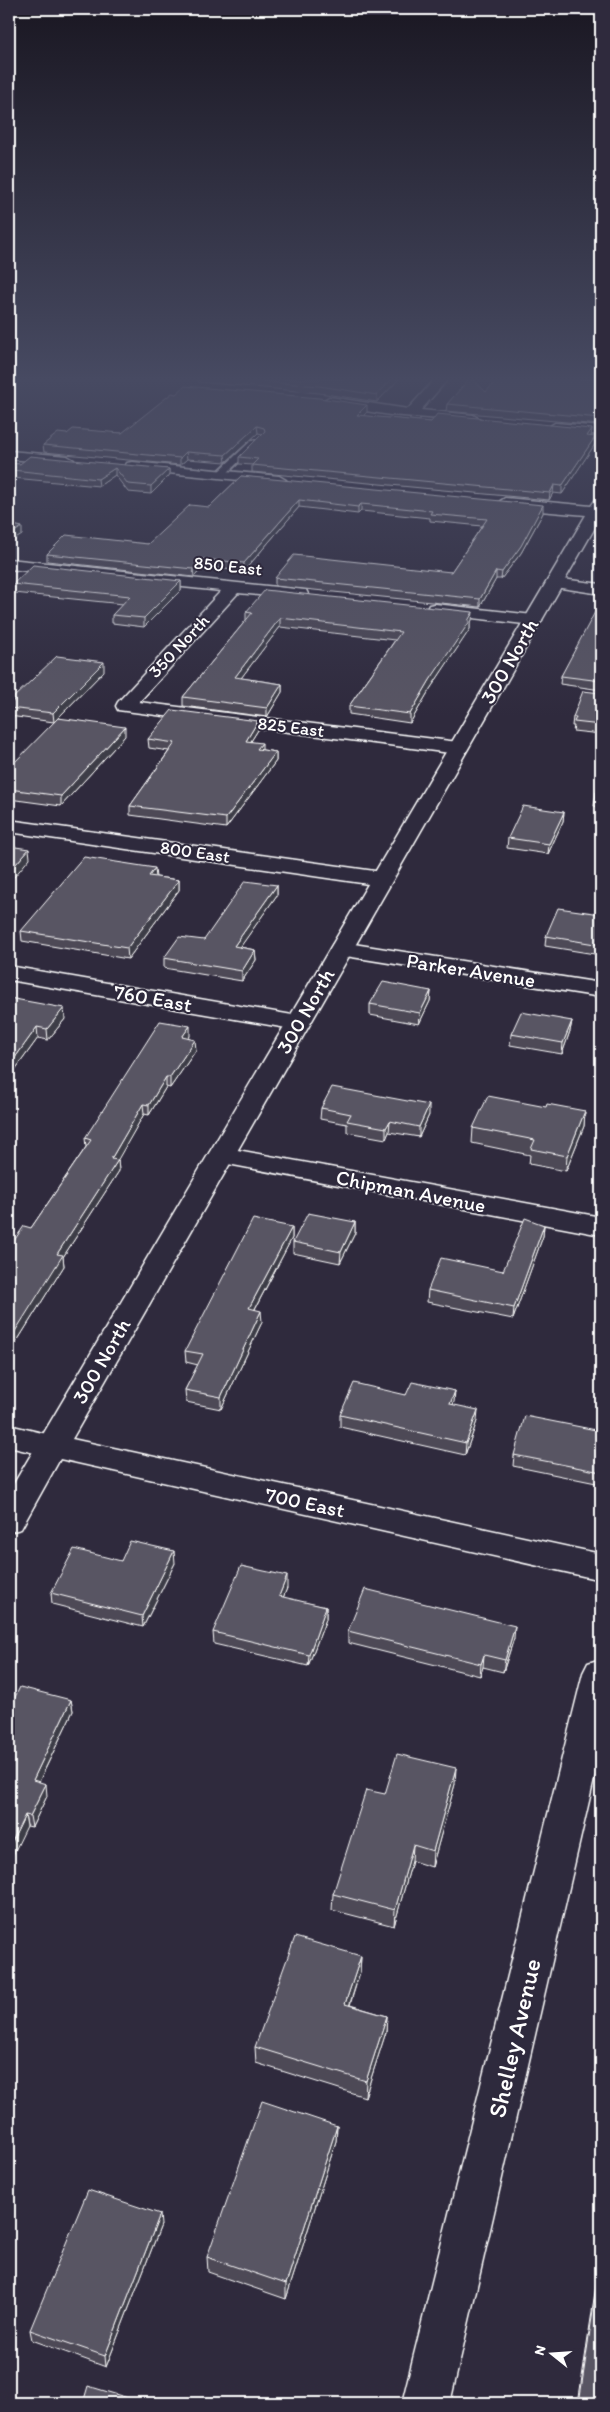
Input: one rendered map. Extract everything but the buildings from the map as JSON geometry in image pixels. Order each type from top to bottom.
[{"type":"street","points":[[493,501],[599,508]]},
{"type":"street","name":"300 North","points":[[9,1520],[599,508]]},
{"type":"street","name":"850 East","points":[[9,564],[312,596]]},
{"type":"street","points":[[554,583],[595,588]]},
{"type":"street","name":"350 North","points":[[125,706],[234,587]]},
{"type":"street","points":[[419,607],[533,620]]},
{"type":"street","name":"825 East","points":[[125,706],[458,748]]},
{"type":"street","name":"800 East","points":[[9,826],[382,879]]},
{"type":"street","name":"Parker Avenue","points":[[341,949],[601,990]]},
{"type":"street","name":"760 East","points":[[9,973],[298,1023]]},
{"type":"street","name":"Chipman Avenue","points":[[221,1155],[601,1226]]},
{"type":"street","name":"700 East","points":[[9,1436],[601,1568]]},
{"type":"street","name":"Shelley Avenue","points":[[426,2403],[601,1672]]}]
